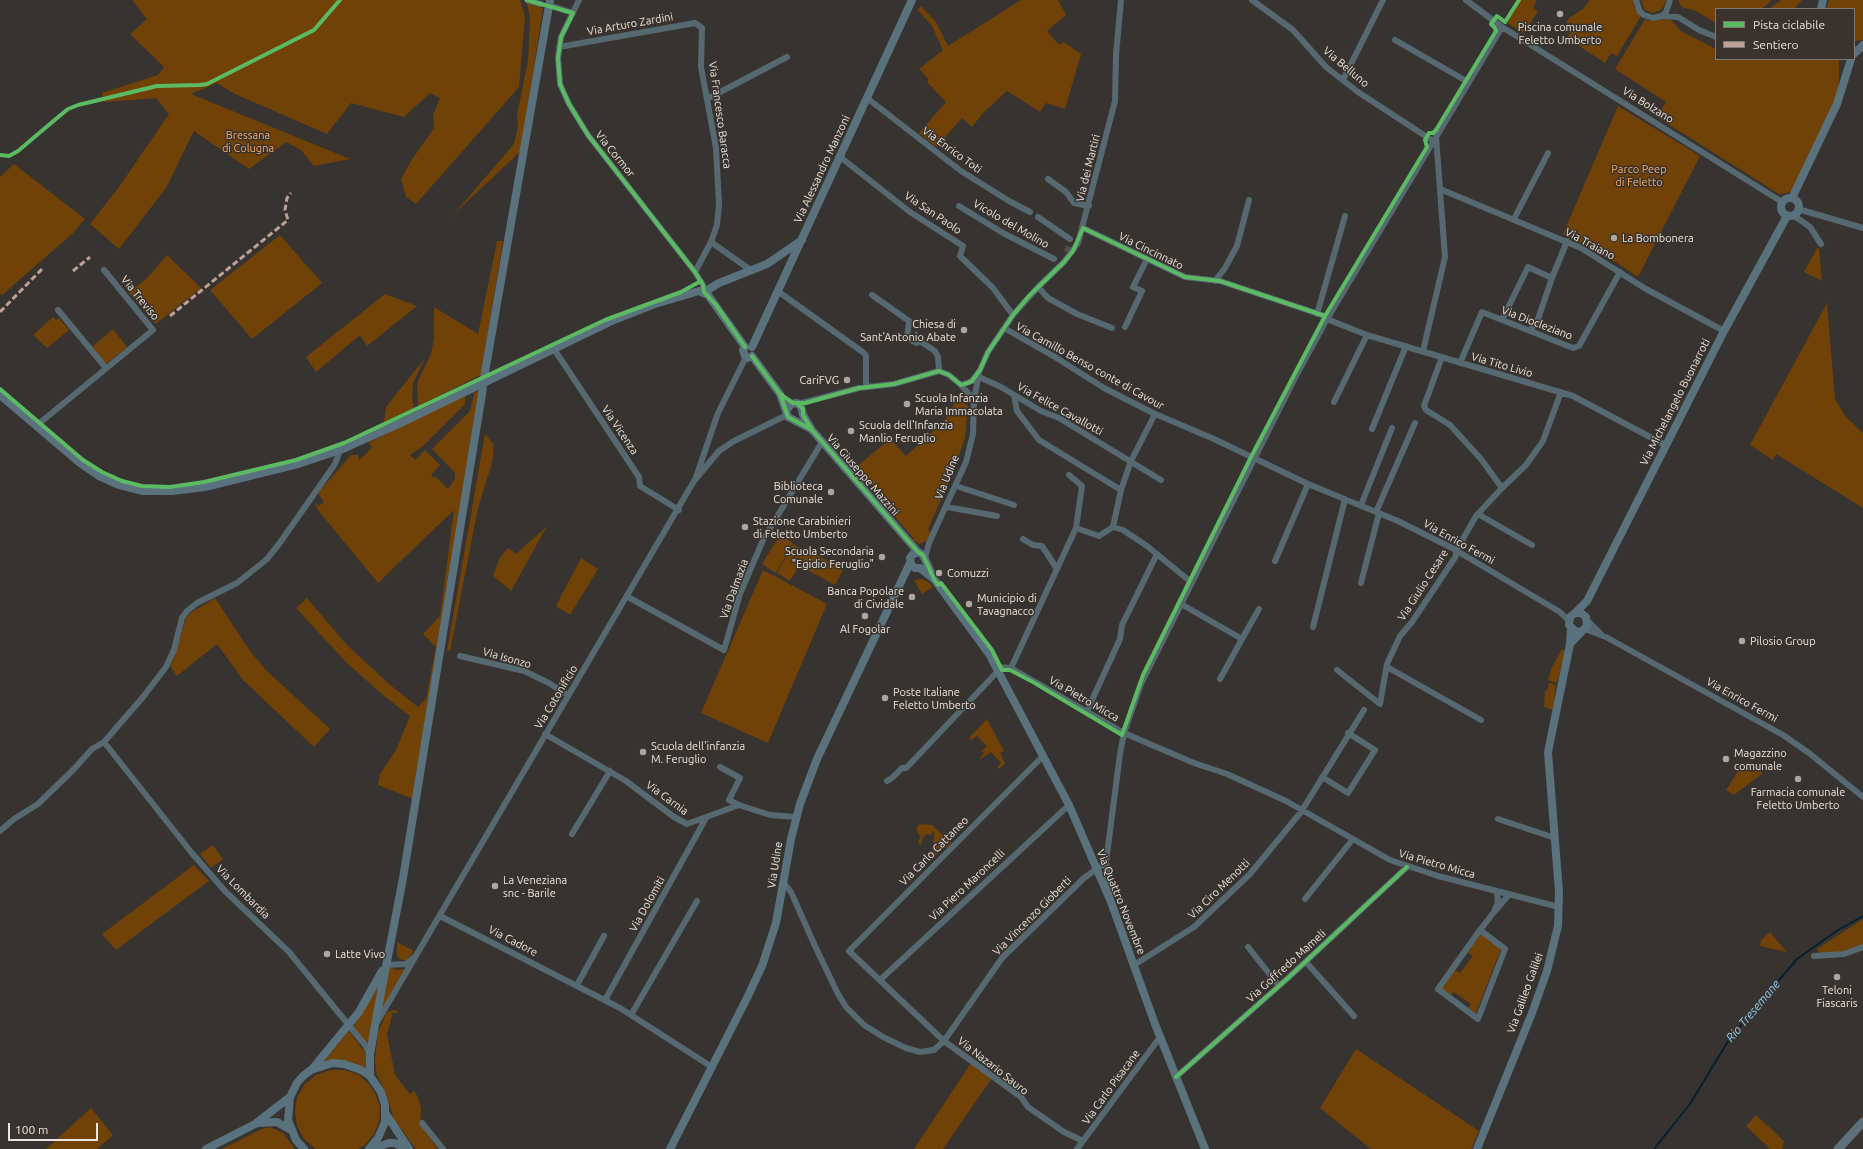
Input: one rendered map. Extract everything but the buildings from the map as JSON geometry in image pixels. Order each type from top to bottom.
[{"type":"main road","points":[[1838,1149],[1863,1122]]},
{"type":"street","points":[[527,0],[541,4]]},
{"type":"street","name":"Via Cormor","points":[[580,0],[561,37],[558,58],[560,84],[569,104],[588,135],[695,272],[703,285],[704,292]]},
{"type":"street","name":"Via Alessandro Manzoni","points":[[749,347],[778,292],[839,156],[912,0]]},
{"type":"street","points":[[908,10],[917,0]]},
{"type":"street","name":"Via dei Martiri","points":[[979,374],[988,352],[1013,315],[1072,252],[1075,242],[1083,228],[1115,101],[1116,55],[1122,0]]},
{"type":"street","name":"Via Belluno","points":[[1252,0],[1292,30],[1326,66],[1358,92],[1435,138]]},
{"type":"street","points":[[1343,80],[1383,0]]},
{"type":"street","name":"Via Bolzano","points":[[1466,0],[1502,26],[1782,202]]},
{"type":"street","points":[[1636,0],[1637,6],[1644,15],[1653,18],[1662,16],[1678,18],[1699,30],[1715,37]]},
{"type":"street","points":[[1662,16],[1669,8],[1670,2]]},
{"type":"street","points":[[1670,2],[1672,10],[1678,18]]},
{"type":"street","points":[[370,1076],[370,1055],[374,1027],[403,878],[485,372],[552,4],[573,13]]},
{"type":"street","name":"Via Arturo Zardini","points":[[559,47],[695,23],[702,28]]},
{"type":"street","points":[[1111,902],[1106,862],[1120,754],[1124,733],[1141,684],[1191,582],[1255,459],[1296,374],[1327,318],[1502,26]]},
{"type":"street","name":"Via Francesco Baracca","points":[[695,272],[711,242],[717,225],[718,173],[716,148],[701,67],[702,28]]},
{"type":"street","points":[[1395,40],[1468,82]]},
{"type":"street","points":[[1855,53],[1863,45]]},
{"type":"street","points":[[707,99],[788,57]]},
{"type":"street","points":[[1847,60],[1847,68]]},
{"type":"street","points":[[1792,198],[1837,104],[1851,60]]},
{"type":"street","name":"Via Enrico Toti","points":[[867,98],[961,170],[1009,201],[1030,212]]},
{"type":"street","points":[[1423,351],[1445,257],[1435,138]]},
{"type":"street","points":[[1514,219],[1548,153]]},
{"type":"street","name":"Via San Paolo","points":[[839,156],[910,212],[963,246],[960,256],[993,288],[1013,315]]},
{"type":"street","points":[[1048,179],[1066,192],[1074,203],[1089,206]]},
{"type":"street","name":"Via Traiano","points":[[1440,189],[1581,248],[1646,288],[1724,331]]},
{"type":"street","points":[[1793,214],[1797,201],[1792,198],[1786,198],[1782,202],[1781,210],[1793,214],[1863,228]]},
{"type":"street","points":[[1215,281],[1225,268],[1237,246],[1249,200]]},
{"type":"street","name":"Vicolo del Molino","points":[[959,206],[1004,233],[1054,259]]},
{"type":"street","points":[[1793,214],[1810,227],[1820,244]]},
{"type":"street","name":"Via Michelangelo Buonarroti","points":[[1572,619],[1587,600],[1724,331],[1793,214]]},
{"type":"street","points":[[1317,314],[1345,216]]},
{"type":"street","points":[[1038,217],[1075,242]]},
{"type":"street","name":"Via Cincinnato","points":[[1083,228],[1185,278],[1215,281],[1327,318]]},
{"type":"street","points":[[0,395],[80,463],[99,476],[119,485],[142,491],[172,491],[204,487],[298,464],[340,450],[403,422],[614,320],[635,311],[694,292],[704,292],[719,283],[752,271],[767,264],[802,240]]},
{"type":"street","points":[[711,242],[752,271]]},
{"type":"street","points":[[1530,330],[1537,322],[1552,278],[1567,242]]},
{"type":"street","points":[[1125,327],[1142,291],[1133,287],[1146,259]]},
{"type":"street","points":[[1502,320],[1528,267],[1552,278]]},
{"type":"street","name":"Via Treviso","points":[[36,426],[153,330],[104,270]]},
{"type":"street","name":"Via Diocleziano","points":[[1460,362],[1482,312],[1573,348],[1580,346],[1620,272]]},
{"type":"street","points":[[1038,287],[1048,298],[1076,314],[1112,328]]},
{"type":"street","points":[[694,481],[718,412],[749,357],[755,352],[749,347],[704,292]]},
{"type":"street","points":[[778,292],[864,353],[866,356],[866,387]]},
{"type":"street","points":[[872,295],[909,321],[907,338],[916,343],[920,341],[935,351],[938,357],[939,371]]},
{"type":"street","points":[[58,310],[106,368]]},
{"type":"street","name":"Via Tito Livio","points":[[1327,318],[1367,335],[1572,396],[1665,445]]},
{"type":"street","name":"Via Camillo Benso conte di Cavour","points":[[1004,328],[1055,357],[1104,388],[1155,414],[1255,459]]},
{"type":"street","points":[[1334,402],[1367,335]]},
{"type":"street","points":[[1372,429],[1406,346]]},
{"type":"street","name":"Via Vicenza","points":[[554,349],[639,477],[640,486],[679,510]]},
{"type":"street","points":[[749,357],[780,394],[803,409],[803,415],[812,430]]},
{"type":"street","points":[[1442,357],[1424,406],[1426,410],[1450,426],[1481,459],[1502,488]]},
{"type":"street","points":[[786,413],[788,406],[859,388],[894,384],[939,371],[944,372],[961,385],[974,400]]},
{"type":"street","points":[[961,385],[972,381],[979,374]]},
{"type":"street","name":"Via Felice Cavallotti","points":[[979,374],[1041,410],[1059,418],[1161,480]]},
{"type":"street","name":"Via Udine","points":[[900,584],[922,564],[929,543],[947,507],[966,462],[971,442],[974,400],[979,374]]},
{"type":"street","name":"Via Giulio Cesare","points":[[1337,670],[1380,704],[1387,667],[1400,636],[1416,616],[1456,556],[1456,551],[1478,514],[1526,464],[1543,441],[1561,392]]},
{"type":"street","points":[[780,394],[786,413],[790,418],[812,430]]},
{"type":"street","points":[[1014,395],[1017,411],[1039,440],[1121,490]]},
{"type":"street","name":"Via Cotonificio","points":[[374,1027],[545,734],[679,510],[694,481],[718,451],[786,413]]},
{"type":"street","points":[[1076,528],[1099,536],[1113,527],[1121,490],[1131,461],[1155,414]]},
{"type":"street","points":[[795,420],[803,415]]},
{"type":"street","points":[[1361,583],[1378,512],[1415,423]]},
{"type":"street","points":[[1361,506],[1392,428]]},
{"type":"street","name":"Via Giuseppe Mazzini","points":[[812,430],[901,532],[913,557]]},
{"type":"street","name":"Via Dalmazia","points":[[628,597],[724,650],[740,594],[763,540],[822,442]]},
{"type":"street","points":[[706,446],[712,451],[718,451]]},
{"type":"street","points":[[0,831],[14,819],[38,804],[73,770],[92,748],[104,742],[166,667],[174,650],[182,618],[187,611],[197,603],[237,583],[266,560],[279,544],[335,464],[340,450]]},
{"type":"street","name":"Via Enrico Fermi","points":[[1255,459],[1308,484],[1378,512],[1456,551],[1572,619]]},
{"type":"street","points":[[887,781],[902,768],[909,766],[997,669],[1011,668],[1076,528],[1082,486],[1069,475]]},
{"type":"street","points":[[1275,561],[1308,484]]},
{"type":"street","points":[[956,486],[1014,505]]},
{"type":"street","points":[[1313,627],[1345,499]]},
{"type":"street","points":[[947,507],[997,516]]},
{"type":"street","points":[[1478,514],[1532,545]]},
{"type":"street","points":[[1113,527],[1123,530],[1157,554],[1191,582]]},
{"type":"street","points":[[1023,540],[1033,545],[1042,546],[1057,569]]},
{"type":"street","points":[[922,554],[922,564],[912,567],[913,557],[922,554]]},
{"type":"street","points":[[1086,711],[1120,639],[1122,626],[1157,554]]},
{"type":"street","name":"Via Udine","points":[[670,1149],[762,966],[776,923],[784,883],[790,839],[796,817],[817,760],[913,557]]},
{"type":"street","name":"Via Quattro Novembre","points":[[922,564],[997,669],[1069,805],[1111,902],[1160,1036],[1205,1149]]},
{"type":"street","name":"Via Michelangelo Buonarroti","points":[[1585,625],[1587,600]]},
{"type":"street","points":[[1181,604],[1242,639]]},
{"type":"street","points":[[1220,679],[1259,609]]},
{"type":"street","points":[[1581,613],[1585,625],[1575,632],[1572,619],[1581,613]]},
{"type":"street","name":"Via Galileo Galilei","points":[[1477,1149],[1532,1013],[1547,971],[1555,940],[1559,907],[1548,752],[1570,644],[1572,619]]},
{"type":"street","name":"Via Enrico Fermi","points":[[1585,625],[1783,735],[1809,753],[1863,797]]},
{"type":"street","name":"Via Galileo Galilei","points":[[1570,644],[1585,625]]},
{"type":"street","name":"Via Isonzo","points":[[460,656],[524,671],[546,682],[568,696]]},
{"type":"street","points":[[1387,667],[1481,720]]},
{"type":"street","name":"Via Pietro Micca","points":[[1011,668],[1124,733],[1194,763],[1227,774],[1303,810],[1390,860],[1406,867],[1559,907]]},
{"type":"street","name":"Via Ciro Menotti","points":[[1134,965],[1194,927],[1250,874],[1289,829],[1303,810],[1364,710]]},
{"type":"street","name":"Via Carnia","points":[[545,734],[645,793],[674,817],[686,824],[739,805]]},
{"type":"street","points":[[1322,777],[1348,793],[1375,750],[1348,734]]},
{"type":"street","name":"Via Lombardia","points":[[104,742],[191,852],[225,891],[289,952],[350,1026],[370,1055]]},
{"type":"street","name":"Via Carlo Cattaneo","points":[[880,980],[849,951],[1042,756]]},
{"type":"street","points":[[720,767],[740,778],[729,800],[739,805],[770,815],[796,817]]},
{"type":"street","points":[[572,834],[610,771]]},
{"type":"street","name":"Via Piero Maroncelli","points":[[880,980],[1069,805]]},
{"type":"street","name":"Via Dolomiti","points":[[605,1000],[706,818]]},
{"type":"street","points":[[1498,819],[1555,838]]},
{"type":"street","points":[[1305,898],[1353,839]]},
{"type":"street","name":"Via Vincenzo Gioberti","points":[[944,1041],[1002,958],[1084,878],[1098,870],[1106,862]]},
{"type":"street","name":"Via Goffredo Mameli","points":[[1176,1077],[1306,962],[1406,867]]},
{"type":"street","name":"Via Nazario Sauro","points":[[784,883],[798,905],[815,946],[838,994],[846,1006],[864,1025],[906,1048],[920,1052],[934,1050],[944,1041],[1021,1097],[1028,1107],[1064,1132],[1083,1142]]},
{"type":"street","points":[[1494,912],[1498,903],[1497,891]]},
{"type":"street","points":[[1480,930],[1505,948],[1478,1019],[1438,990],[1480,930],[1507,894]]},
{"type":"street","points":[[631,1015],[697,901]]},
{"type":"street","name":"Via Cadore","points":[[440,916],[605,1000],[712,1067]]},
{"type":"street","points":[[577,985],[604,936]]},
{"type":"street","name":"Via Goffredo Mameli","points":[[1248,947],[1279,986]]},
{"type":"street","points":[[1814,956],[1844,954],[1863,947]]},
{"type":"street","points":[[385,965],[406,964],[416,956]]},
{"type":"street","name":"Via Goffredo Mameli","points":[[1306,962],[1354,1016]]},
{"type":"street","points":[[304,1149],[296,1140],[291,1130],[288,1114],[290,1097],[297,1084],[350,1026],[385,965]]},
{"type":"street","points":[[880,980],[944,1041]]},
{"type":"street","name":"Via Carlo Pisacane","points":[[1076,1149],[1083,1142],[1160,1036]]},
{"type":"street","points":[[311,1070],[323,1065],[344,1064],[361,1070],[370,1076],[381,1092],[386,1114],[407,1149]]},
{"type":"street","points":[[206,1149],[255,1124],[290,1097]]},
{"type":"street","points":[[370,1149],[383,1130],[386,1114]]},
{"type":"street","points":[[255,1124],[277,1122],[291,1130]]},
{"type":"street","points":[[422,1123],[443,1149]]},
{"type":"street","points":[[370,1149],[389,1143],[395,1143],[407,1149]]},
{"type":"green space","name":"Bressana di Colugna","points":[[132,0],[520,0],[525,17],[519,87],[416,204],[406,197],[401,179],[411,161],[434,128],[433,115],[440,98],[430,93],[404,117],[351,103],[327,134],[235,94],[217,83],[191,94],[350,159],[314,166],[301,150],[286,142],[249,169],[194,131],[166,188],[119,249],[90,224],[119,187],[169,114],[156,98],[104,102],[102,93],[158,75],[164,67],[130,34],[147,19]]},
{"type":"green space","points":[[1021,0],[1058,0],[1066,15],[1047,31],[1059,45],[1064,42],[1081,54],[1065,109],[1046,103],[1040,112],[1007,91],[983,113],[972,127],[962,118],[936,147],[919,133],[946,102],[927,82],[929,79],[919,69],[943,50],[932,26],[918,10],[921,6],[936,22],[948,46]]},
{"type":"green space","points":[[1521,0],[1537,0],[1533,8],[1538,11],[1524,33],[1507,23]]},
{"type":"green space","points":[[1590,0],[1633,0],[1634,6],[1641,16],[1617,56],[1611,53],[1605,63],[1567,38],[1570,33],[1567,30],[1572,23],[1566,23],[1569,18],[1583,9]]},
{"type":"green space","points":[[1641,0],[1666,0],[1661,10],[1653,13],[1645,10]]},
{"type":"green space","points":[[1678,0],[1772,0],[1763,8],[1715,8],[1715,22],[1694,10],[1681,6]]},
{"type":"green space","points":[[1781,0],[1802,0],[1795,8],[1770,8]]},
{"type":"green space","points":[[1829,0],[1863,0],[1863,40],[1855,41],[1855,8],[1826,8]]},
{"type":"green space","points":[[527,3],[543,8],[521,151],[459,209],[450,222],[459,208],[514,144],[518,127],[517,115],[528,61],[530,18]]},
{"type":"green space","points":[[1645,19],[1651,21],[1668,19],[1672,21],[1681,31],[1715,48],[1715,60],[1839,60],[1839,83],[1835,101],[1792,190],[1788,193],[1779,194],[1657,117],[1666,102],[1615,69]]},
{"type":"green space","name":"Parco Peep di Feletto","points":[[1618,106],[1700,156],[1638,277],[1619,264],[1563,234]]},
{"type":"green space","points":[[14,164],[85,219],[72,234],[2,295],[0,293],[0,177]]},
{"type":"green space","points":[[280,235],[322,283],[252,339],[210,290]]},
{"type":"green space","points":[[497,241],[503,241],[481,375],[418,406],[417,383],[431,354],[434,338],[434,307],[478,334]]},
{"type":"green space","points":[[1817,248],[1819,249],[1822,281],[1804,272]]},
{"type":"green space","points":[[167,255],[201,288],[156,324],[129,293],[149,276]]},
{"type":"green space","points":[[385,294],[417,306],[367,346],[360,335],[316,372],[306,357]]},
{"type":"green space","points":[[1827,303],[1835,399],[1846,417],[1863,433],[1863,508],[1776,454],[1773,460],[1750,445]]},
{"type":"green space","points":[[53,317],[56,320],[59,318],[69,330],[47,348],[33,335]]},
{"type":"green space","points":[[113,329],[127,347],[106,364],[92,347]]},
{"type":"green space","points":[[425,358],[413,383],[412,397],[414,408],[384,422],[386,407]]},
{"type":"green space","points":[[481,389],[413,799],[378,785],[380,774],[396,750],[410,716],[384,696],[346,662],[296,608],[307,598],[346,644],[389,684],[418,707],[426,699],[436,647],[423,634],[440,616],[454,510],[378,583],[317,509],[315,503],[319,506],[324,502],[318,493],[351,455],[358,455],[359,460],[372,447],[368,443],[465,395],[465,404],[423,446],[410,455],[415,460],[425,450],[440,465],[431,475],[434,478],[435,476],[448,489],[455,479],[455,473],[432,449],[470,411],[474,393]]},
{"type":"green space","points":[[957,399],[968,406],[965,438],[954,470],[928,529],[931,535],[928,540],[920,544],[912,540],[914,539],[877,496],[877,489],[875,486],[869,485],[855,468],[890,439],[906,456],[945,420]]},
{"type":"green space","points":[[485,434],[494,445],[492,463],[478,508],[450,651],[447,651]]},
{"type":"green space","points":[[547,526],[511,591],[493,576],[500,557],[508,548],[516,554]]},
{"type":"green space","points":[[780,535],[793,543],[776,573],[762,564]]},
{"type":"green space","points":[[793,544],[808,553],[812,552],[843,570],[835,585],[800,566],[806,555],[790,581],[777,573]]},
{"type":"green space","points":[[581,558],[598,569],[570,615],[556,606]]},
{"type":"green space","points":[[763,570],[827,604],[768,743],[701,713]]},
{"type":"green space","points":[[921,579],[927,581],[933,587],[922,594],[914,580]]},
{"type":"green space","points":[[215,598],[250,651],[267,671],[330,729],[314,747],[243,680],[217,644],[177,676],[170,666],[175,656],[186,618],[192,612]]},
{"type":"green space","points":[[1562,649],[1565,651],[1557,683],[1548,680],[1552,667]]},
{"type":"green space","points":[[1549,683],[1556,685],[1553,710],[1544,707],[1545,690],[1547,691]]},
{"type":"green space","points":[[987,719],[1004,751],[1000,753],[1005,763],[999,769],[997,767],[1001,763],[991,752],[981,759],[980,758],[984,753],[982,751],[987,746],[977,736],[971,740],[969,738]]},
{"type":"green space","points":[[1744,762],[1763,773],[1734,795],[1726,790]]},
{"type":"green space","points":[[919,824],[932,825],[951,843],[947,848],[943,846],[939,848],[938,853],[929,862],[925,858],[933,851],[934,833],[933,831],[931,835],[927,834],[923,837],[920,845],[918,841],[921,838],[916,829]]},
{"type":"green space","points":[[213,845],[223,859],[211,868],[200,854]]},
{"type":"green space","points":[[194,865],[209,881],[116,950],[102,934]]},
{"type":"green space","points":[[1863,919],[1863,945],[1845,952],[1819,953],[1817,949]]},
{"type":"green space","points":[[1770,932],[1787,952],[1760,946],[1761,940]]},
{"type":"green space","points":[[1481,934],[1501,949],[1476,1013],[1468,1008],[1471,1004],[1454,992],[1451,995],[1441,988],[1455,970],[1460,973],[1473,956],[1468,952]]},
{"type":"green space","points":[[397,942],[414,951],[406,960],[401,960],[397,956]]},
{"type":"green space","points":[[388,967],[397,970],[406,969],[380,1015]]},
{"type":"green space","points":[[380,977],[368,1047],[353,1027],[362,1014]]},
{"type":"green space","points":[[394,1010],[398,1011],[397,1014],[393,1012],[387,1034],[395,1075],[410,1094],[414,1091],[418,1097],[421,1108],[420,1125],[438,1149],[416,1149],[394,1119],[385,1091],[377,1076],[375,1059],[378,1032],[387,1012]]},
{"type":"green space","points":[[349,1031],[366,1054],[366,1071],[351,1062],[338,1060],[324,1061]]},
{"type":"green space","points":[[1356,1049],[1479,1131],[1471,1149],[1371,1149],[1320,1108]]},
{"type":"green space","points":[[973,1060],[994,1075],[943,1149],[914,1149]]},
{"type":"green space","points":[[330,1070],[345,1070],[359,1075],[369,1084],[376,1095],[380,1108],[379,1121],[374,1134],[366,1144],[358,1149],[316,1149],[304,1139],[297,1126],[295,1112],[297,1097],[305,1084],[316,1075]]},
{"type":"green space","points":[[91,1108],[113,1135],[97,1149],[46,1149]]},
{"type":"green space","points":[[1756,1115],[1784,1141],[1782,1149],[1770,1149],[1746,1126]]},
{"type":"green space","points":[[270,1127],[283,1133],[295,1149],[222,1149],[262,1129]]},
{"type":"waterway","name":"Rio Tresemane","points":[[1654,1149],[1690,1104],[1730,1038],[1797,959],[1838,930],[1863,916]]},
{"type":"tunnel","points":[[1065,248],[1071,251]]},
{"type":"marked path","points":[[170,316],[288,220],[285,210],[287,198],[291,193]]},
{"type":"marked path","points":[[73,271],[90,257]]},
{"type":"marked path","points":[[0,312],[42,269]]},
{"type":"cycle path","points":[[0,155],[9,156],[18,151],[68,109],[78,105],[157,86],[207,84],[314,30],[340,0]]},
{"type":"cycle path","points":[[527,0],[573,13],[561,37],[558,58],[560,84],[569,104],[588,135],[695,272],[703,285],[704,292],[716,305],[745,347]]},
{"type":"cycle path","points":[[798,404],[803,409],[803,415],[812,430],[918,552],[923,555],[938,585],[941,583],[992,650],[1002,670],[1010,670],[1033,682],[1122,735],[1143,675],[1251,457],[1325,316],[1427,147],[1425,140],[1429,133],[1433,133],[1436,130],[1496,31],[1491,24],[1497,16],[1505,22],[1519,0]]},
{"type":"cycle path","points":[[780,394],[793,403],[805,403],[859,388],[894,384],[939,371],[949,375],[961,385],[972,381],[980,370],[988,352],[1013,315],[1029,296],[1064,262],[1073,251],[1083,228],[1185,277],[1220,281],[1325,316]]},
{"type":"cycle path","points":[[0,389],[83,460],[102,472],[122,481],[142,486],[170,487],[204,482],[296,460],[344,443],[605,320],[681,292],[701,281]]},
{"type":"cycle path","points":[[752,356],[780,394],[788,417],[812,430]]},
{"type":"cycle path","points":[[1176,1077],[1288,978],[1407,867]]},
{"type":"place","name":"Piscina comunale Feletto Umberto","points":[[1560,14]]},
{"type":"place","name":"La Bombonera","points":[[1614,238]]},
{"type":"place","name":"Chiesa di Sant'Antonio Abate","points":[[964,330]]},
{"type":"place","name":"CariFVG","points":[[847,380]]},
{"type":"place","name":"Scuola Infanzia Maria Immacolata","points":[[907,404]]},
{"type":"place","name":"Scuola dell'Infanzia Manlio Feruglio","points":[[851,431]]},
{"type":"place","name":"Biblioteca Comunale","points":[[831,492]]},
{"type":"place","name":"Stazione Carabinieri di Feletto Umberto","points":[[745,527]]},
{"type":"place","name":"Scuola Secondaria \"Egidio Feruglio\"","points":[[882,557]]},
{"type":"place","name":"Comuzzi","points":[[939,573]]},
{"type":"place","name":"Banca Popolare di Cividale","points":[[912,597]]},
{"type":"place","name":"Municipio di Tavagnacco","points":[[969,604]]},
{"type":"place","name":"Al Fogolar","points":[[865,616]]},
{"type":"place","name":"Pilosio Group","points":[[1742,641]]},
{"type":"place","name":"Poste Italiane Feletto Umberto","points":[[885,698]]},
{"type":"place","name":"Scuola dell'infanzia M. Feruglio","points":[[643,752]]},
{"type":"place","name":"Magazzino comunale","points":[[1726,759]]},
{"type":"place","name":"Farmacia comunale Feletto Umberto","points":[[1798,779]]},
{"type":"place","name":"La Veneziana snc - Barile","points":[[495,886]]},
{"type":"place","name":"Latte Vivo","points":[[327,954]]},
{"type":"place","name":"Teloni Fiascaris","points":[[1837,977]]}]
